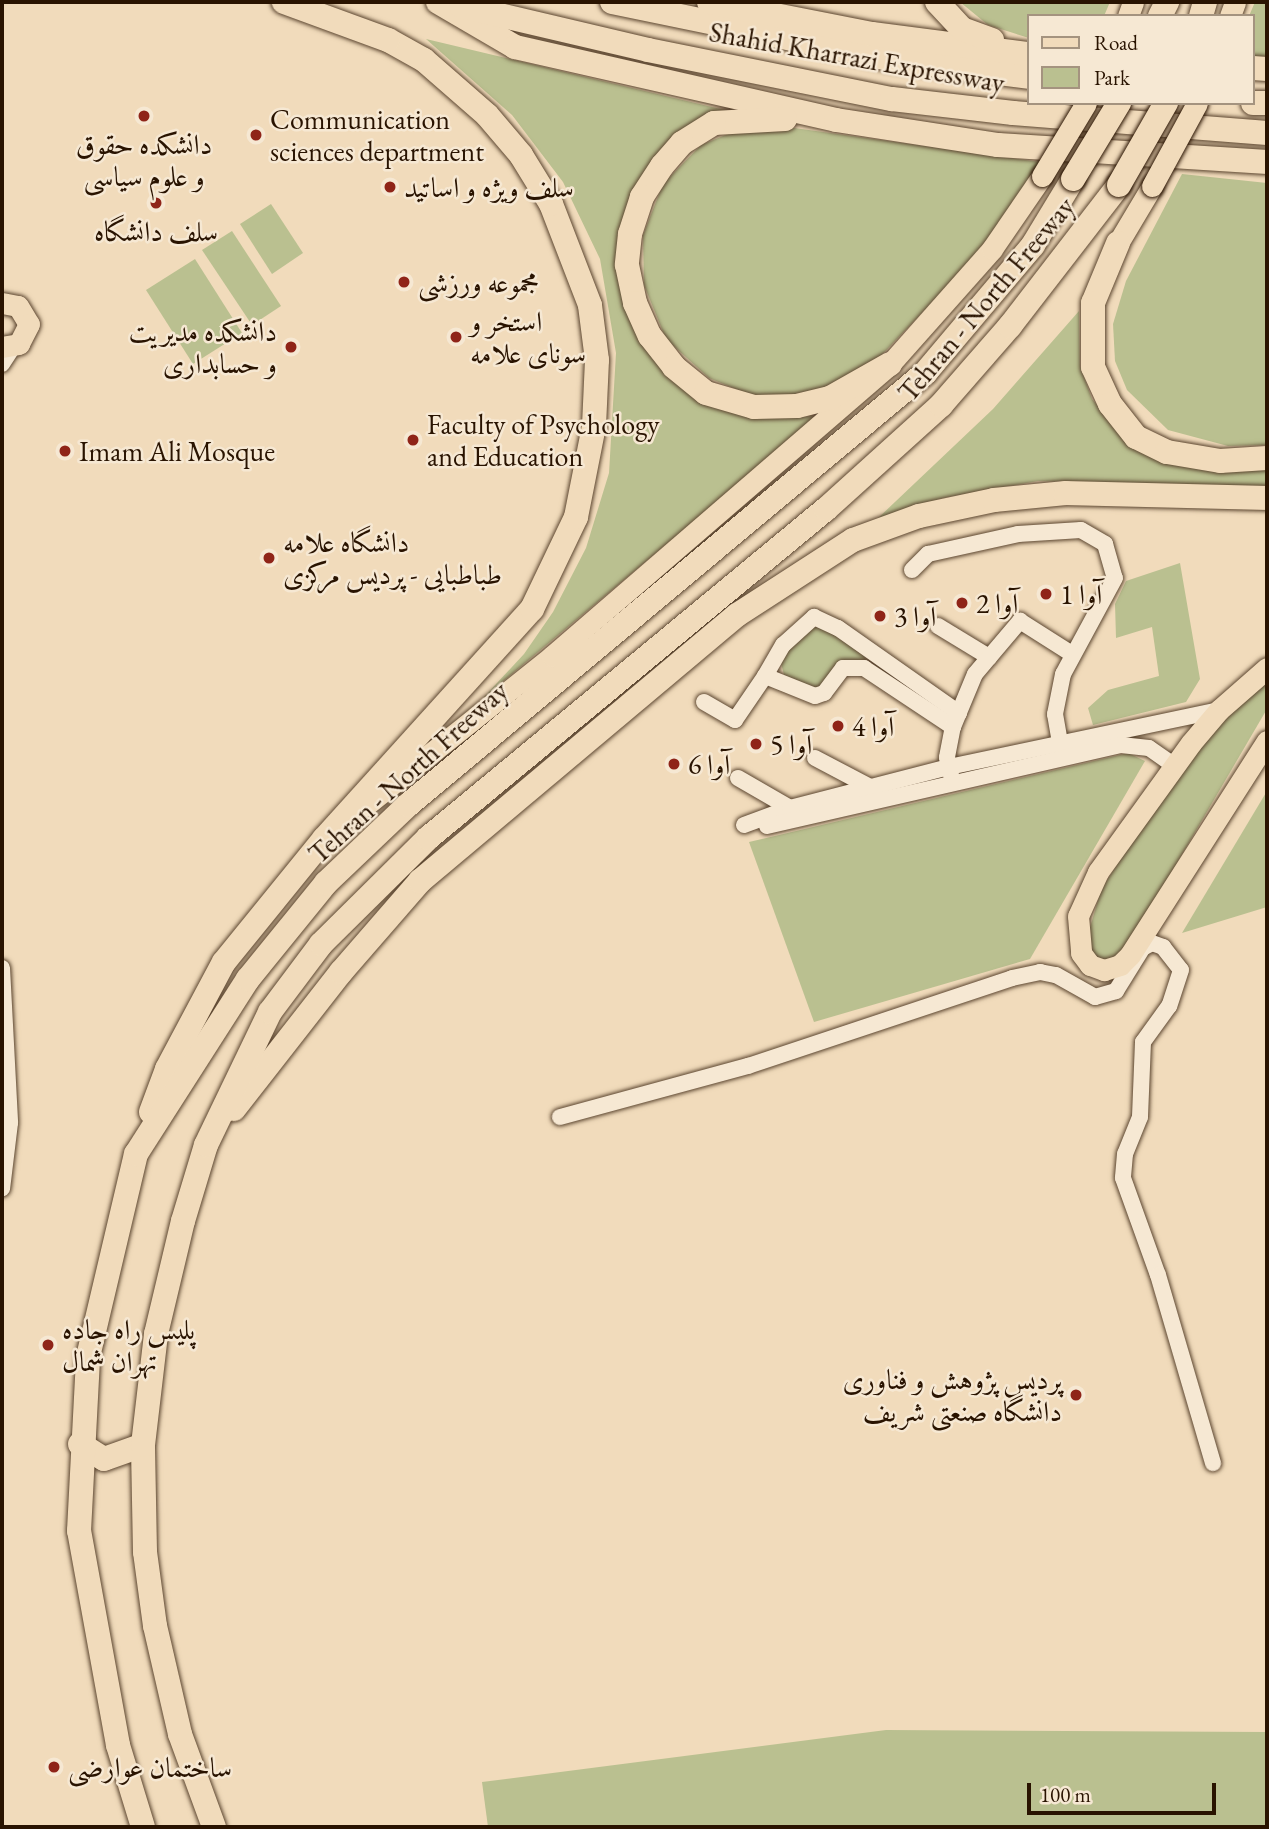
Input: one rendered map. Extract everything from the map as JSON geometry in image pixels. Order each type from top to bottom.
[{"type":"highway","points":[[136,1154],[167,1069],[224,962],[324,839],[532,609],[576,517],[594,426],[597,360],[590,305],[565,236],[521,155],[487,115],[424,60],[388,40],[284,2]]},
{"type":"highway","points":[[440,2],[515,47],[836,120],[998,145],[1267,162]]},
{"type":"highway","name":"Shahid Kharrazi Expressway","points":[[440,2],[648,50],[892,99],[1052,117],[1267,133]]},
{"type":"highway","name":"Shahid Kharrazi Expressway","points":[[612,2],[877,57],[1028,77]]},
{"type":"highway","points":[[709,2],[872,34],[1028,53]]},
{"type":"highway","points":[[937,2],[962,29],[1028,53]]},
{"type":"highway","name":"Tehran - North Freeway","points":[[143,1827],[118,1745],[87,1588],[79,1531],[80,1444],[88,1357],[136,1154],[248,979],[326,883],[408,805],[925,373],[1033,245],[1118,105]]},
{"type":"highway","name":"Tehran - North Freeway","points":[[214,1827],[180,1734],[155,1626],[145,1552],[143,1445],[156,1334],[206,1145],[270,1012],[321,944],[438,829],[826,509],[941,405],[1018,316],[1119,185],[1165,105]]},
{"type":"highway","points":[[836,120],[755,119],[714,123],[682,143],[648,184],[636,214],[627,265],[635,303],[650,336],[674,368],[706,393],[754,407],[797,406],[830,398],[890,364]]},
{"type":"highway","points":[[1118,243],[1093,303],[1093,367],[1110,404],[1136,437],[1167,452],[1220,461],[1267,458]]},
{"type":"highway","points":[[206,1145],[341,972],[420,881],[737,615],[853,540],[919,516],[1066,493],[1267,498]]},
{"type":"highway","points":[[80,1444],[104,1459],[143,1445]]},
{"type":"main road","points":[[324,839],[552,656],[890,364],[992,249],[1042,176],[1085,105]]},
{"type":"main road","points":[[1118,243],[1196,105]]},
{"type":"main road","points":[[2,303],[18,306],[27,317],[28,332],[5,353]]},
{"type":"main road","points":[[1267,668],[1219,710],[1173,765],[1098,872],[1078,916],[1082,953],[1090,965],[1104,970],[1120,965],[1136,951],[1267,741]]},
{"type":"street","points":[[912,570],[928,554],[990,538],[1069,529],[1097,536],[1110,552],[1115,578],[1072,654],[1059,691],[1060,751]]},
{"type":"street","points":[[704,702],[735,720],[783,645],[814,617],[838,628],[956,720]]},
{"type":"street","points":[[951,774],[956,720],[975,674],[1020,621],[1072,654]]},
{"type":"street","points":[[938,626],[989,657]]},
{"type":"street","points":[[765,676],[815,696],[824,693],[843,668],[864,668],[956,720]]},
{"type":"street","points":[[951,774],[759,828],[744,825],[790,808],[870,787],[951,774],[1060,751],[1219,710]]},
{"type":"street","points":[[1060,751],[1132,745],[1149,748],[1173,765]]},
{"type":"street","points":[[815,758],[870,787]]},
{"type":"street","points":[[738,778],[790,808]]},
{"type":"street","points":[[560,1117],[747,1066],[1013,978],[1040,972],[1056,975],[1095,997],[1116,991],[1126,980],[1136,951],[1163,947],[1181,970],[1169,1006],[1143,1042],[1140,1117],[1125,1154],[1123,1178],[1158,1275],[1213,1463]]},
{"type":"street","points":[[2,968],[10,1123],[2,1189]]},
{"type":"green space","points":[[960,2],[1110,2],[1105,14],[1028,14],[1028,38],[988,25]]},
{"type":"green space","points":[[1255,2],[1267,2],[1267,61],[1255,61],[1255,14],[1250,14]]},
{"type":"green space","points":[[426,39],[729,111],[636,187],[637,332],[759,418],[819,416],[482,699],[524,654],[553,612],[586,548],[609,473],[616,353],[600,259],[563,182],[512,115]]},
{"type":"green space","points":[[787,127],[1040,162],[1012,208],[958,275],[874,363],[833,387],[782,397],[753,396],[709,378],[666,339],[644,285],[643,235],[663,184],[701,145],[738,130]]},
{"type":"green space","points":[[1182,174],[1267,183],[1267,445],[1228,446],[1168,430],[1127,390],[1115,361],[1113,324],[1126,281]]},
{"type":"green space","points":[[271,204],[303,253],[272,274],[240,224]]},
{"type":"green space","points":[[232,231],[281,306],[252,325],[202,250]]},
{"type":"green space","points":[[195,259],[242,333],[193,364],[146,290]]},
{"type":"green space","points":[[1079,311],[1080,366],[1092,399],[1122,435],[1267,465],[1267,489],[1038,481],[943,498],[876,520],[993,409]]},
{"type":"green space","points":[[1180,563],[1200,679],[1186,702],[1093,725],[1088,708],[1108,690],[1159,676],[1152,627],[1116,638],[1115,604],[1126,581]]},
{"type":"green space","points":[[807,626],[822,627],[860,647],[868,664],[845,660],[833,668],[823,685],[811,689],[785,679],[780,659]]},
{"type":"green space","points":[[1267,679],[1267,709],[1132,940],[1117,956],[1104,962],[1092,955],[1089,931],[1101,890],[1158,799],[1235,705]]},
{"type":"green space","points":[[1128,753],[1145,761],[1030,959],[814,1022],[749,842]]},
{"type":"green space","points":[[1267,791],[1267,907],[1182,933]]},
{"type":"green space","points":[[886,1730],[1267,1732],[1267,1827],[488,1827],[482,1782]]},
{"type":"place","name":"دانشکده حقوق و علوم سیاسی","points":[[144,116]]},
{"type":"place","name":"Communication sciences department","points":[[256,135]]},
{"type":"place","name":"سلف ویژه و اساتید","points":[[390,187]]},
{"type":"place","name":"سلف دانشگاه","points":[[156,203]]},
{"type":"place","name":"مجموعه ورزشی","points":[[404,282]]},
{"type":"place","name":"استخر و سونای علامه","points":[[456,337]]},
{"type":"place","name":"دانشکده مدیریت و حسابداری","points":[[291,347]]},
{"type":"place","name":"Faculty of Psychology and Education","points":[[413,440]]},
{"type":"place","name":"Imam Ali Mosque","points":[[65,451]]},
{"type":"place","name":"دانشگاه علامه طباطبایی - پردیس مرکزی","points":[[269,558]]},
{"type":"place","name":"آوا 1","points":[[1046,594]]},
{"type":"place","name":"آوا 2","points":[[962,603]]},
{"type":"place","name":"آوا 3","points":[[880,616]]},
{"type":"place","name":"آوا 4","points":[[838,726]]},
{"type":"place","name":"آوا 5","points":[[756,744]]},
{"type":"place","name":"آوا 6","points":[[674,764]]},
{"type":"place","name":"پلیس راه جاده تهران شمال","points":[[48,1345]]},
{"type":"place","name":"پردیس پژوهش و فناوری دانشگاه صنعتی شریف","points":[[1076,1395]]},
{"type":"place","name":"ساختمان عوارضی","points":[[54,1767]]}]
